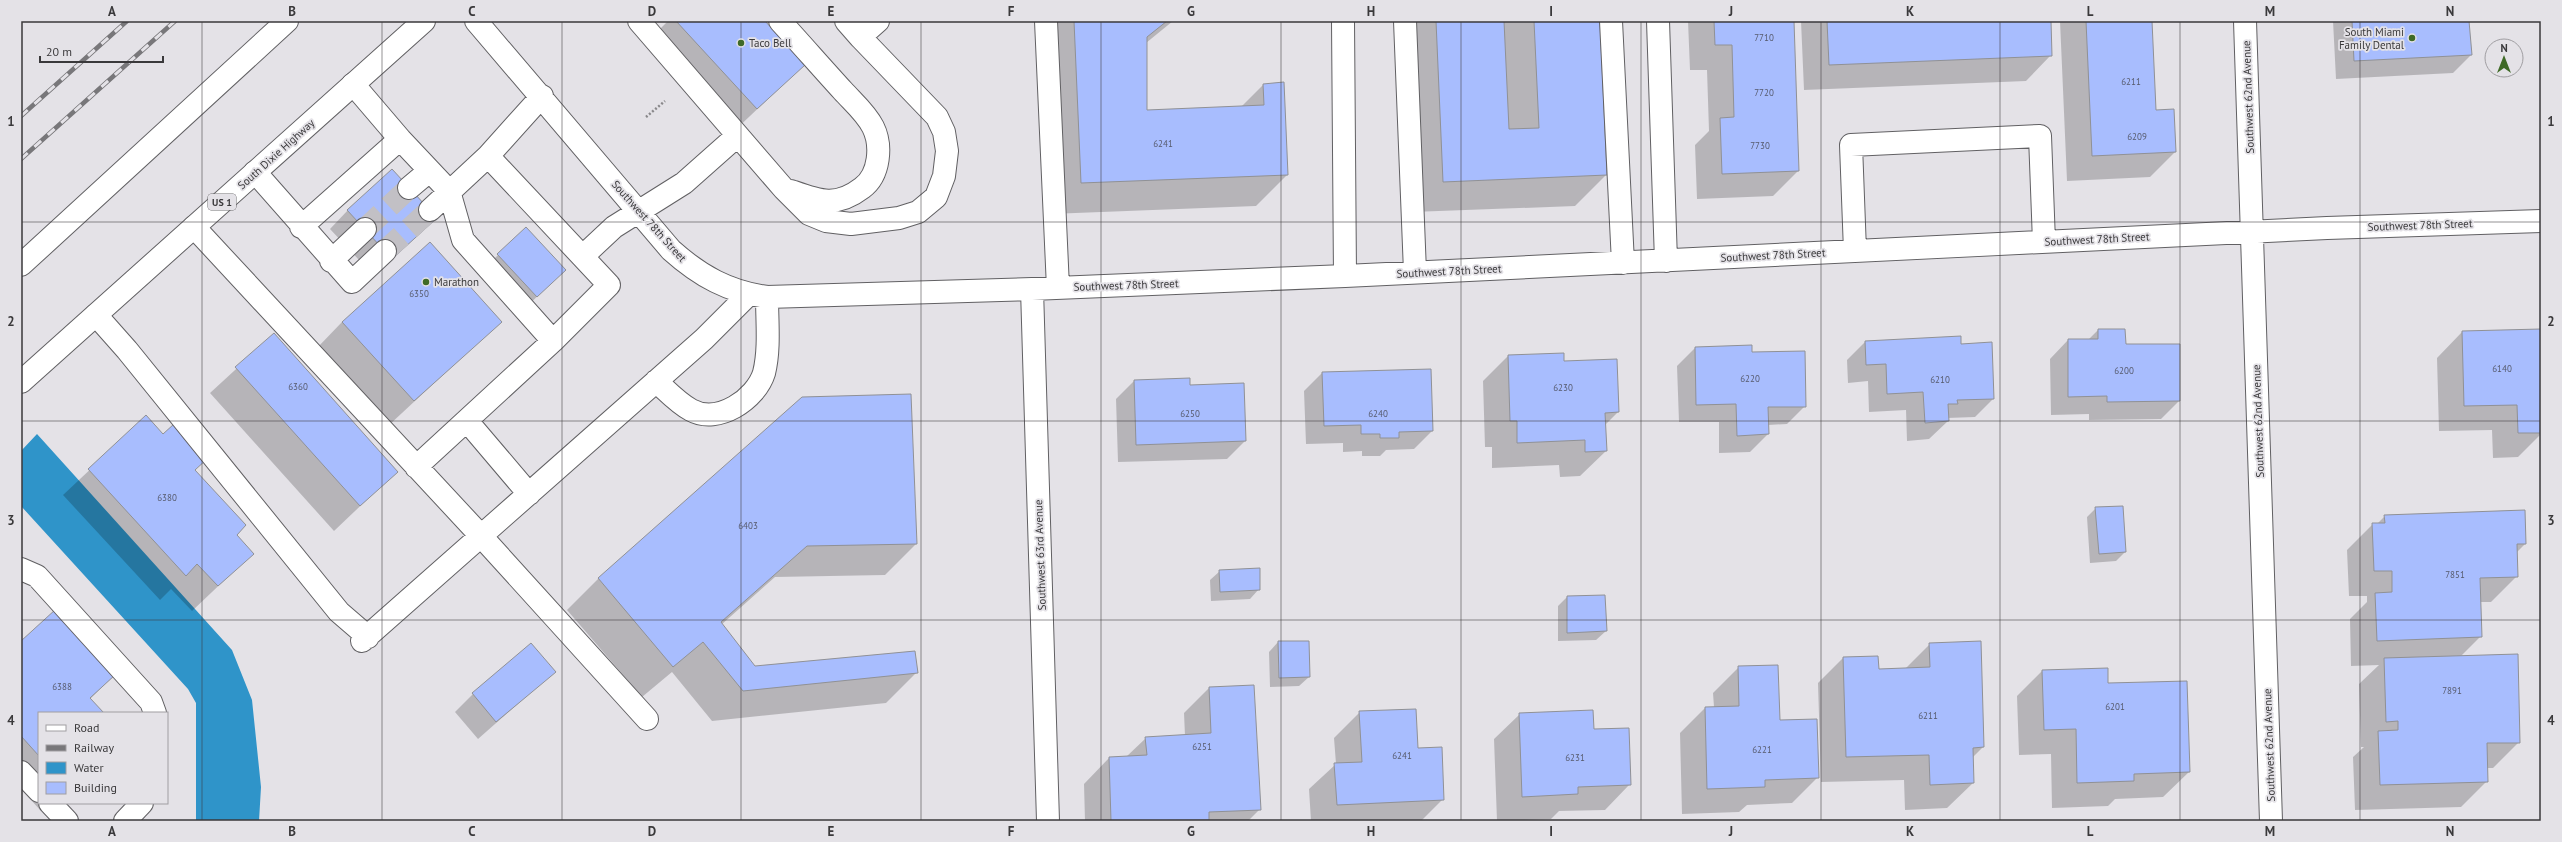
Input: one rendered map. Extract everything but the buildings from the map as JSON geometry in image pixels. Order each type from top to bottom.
[{"type":"main road","points":[[21,265],[287,21]]},
{"type":"main road","name":"South Dixie Highway","points":[[21,382],[424,21]]},
{"type":"main road","name":"Southwest 78th Street","points":[[476,21],[542,96],[671,250],[702,275],[728,288],[758,295],[1058,288],[1666,261],[2252,232],[2541,221]]},
{"type":"main road","points":[[639,21],[737,136],[784,189],[809,214],[826,221],[851,224],[899,218],[918,212],[936,197],[944,176],[947,151],[944,132],[937,117],[846,21]]},
{"type":"main road","points":[[780,21],[867,117],[877,138],[878,149],[872,175],[864,187],[852,196],[837,201],[820,202],[784,189]]},
{"type":"main road","points":[[860,37],[878,21]]},
{"type":"main road","points":[[1046,21],[1058,288]]},
{"type":"main road","points":[[1343,21],[1345,276]]},
{"type":"main road","points":[[1406,21],[1415,272]]},
{"type":"main road","points":[[1611,21],[1623,263]]},
{"type":"main road","points":[[1658,21],[1666,261]]},
{"type":"main road","name":"Southwest 62nd Avenue","points":[[2245,21],[2271,821]]},
{"type":"main road","points":[[354,84],[428,172],[449,191],[463,240],[553,341]]},
{"type":"main road","points":[[430,210],[488,156],[542,96]]},
{"type":"main road","points":[[583,256],[614,227],[684,183],[737,136]]},
{"type":"main road","points":[[1855,251],[1851,145],[1859,144],[2040,136],[2044,242]]},
{"type":"main road","points":[[301,227],[400,139]]},
{"type":"main road","points":[[416,467],[553,341],[609,285],[488,156]]},
{"type":"main road","points":[[255,172],[301,227],[352,282],[385,251]]},
{"type":"main road","points":[[409,188],[428,172]]},
{"type":"main road","points":[[194,227],[481,536],[647,719]]},
{"type":"main road","points":[[331,261],[365,229]]},
{"type":"main road","name":"Southwest 63rd Avenue","points":[[1032,289],[1048,821]]},
{"type":"main road","points":[[96,315],[127,350],[339,612],[365,639],[656,381],[758,295]]},
{"type":"main road","points":[[656,381],[679,402],[702,415],[716,414],[743,402],[756,389],[764,373],[767,352],[758,295]]},
{"type":"main road","points":[[467,421],[529,494]]},
{"type":"main road","points":[[21,569],[37,576],[150,702],[155,712]]},
{"type":"main road","points":[[21,772],[38,790]]},
{"type":"main road","points":[[51,804],[67,821]]},
{"type":"main road","points":[[125,821],[141,804]]},
{"type":"path","points":[[646,117],[670,96]]},
{"type":"water","points":[[37,434],[232,650],[252,700],[261,787],[259,821],[196,821],[196,703],[188,689],[21,506],[21,451]]},
{"type":"tunnel","points":[[365,229],[409,188]]},
{"type":"tunnel","points":[[385,251],[430,210]]},
{"type":"railway","points":[[21,116],[127,21]]},
{"type":"railway","points":[[21,159],[175,21]]},
{"type":"place","name":"South Miami Family Dental","points":[[2412,38]]},
{"type":"place","name":"Taco Bell","points":[[741,43]]},
{"type":"place","name":"Marathon","points":[[426,282]]}]
